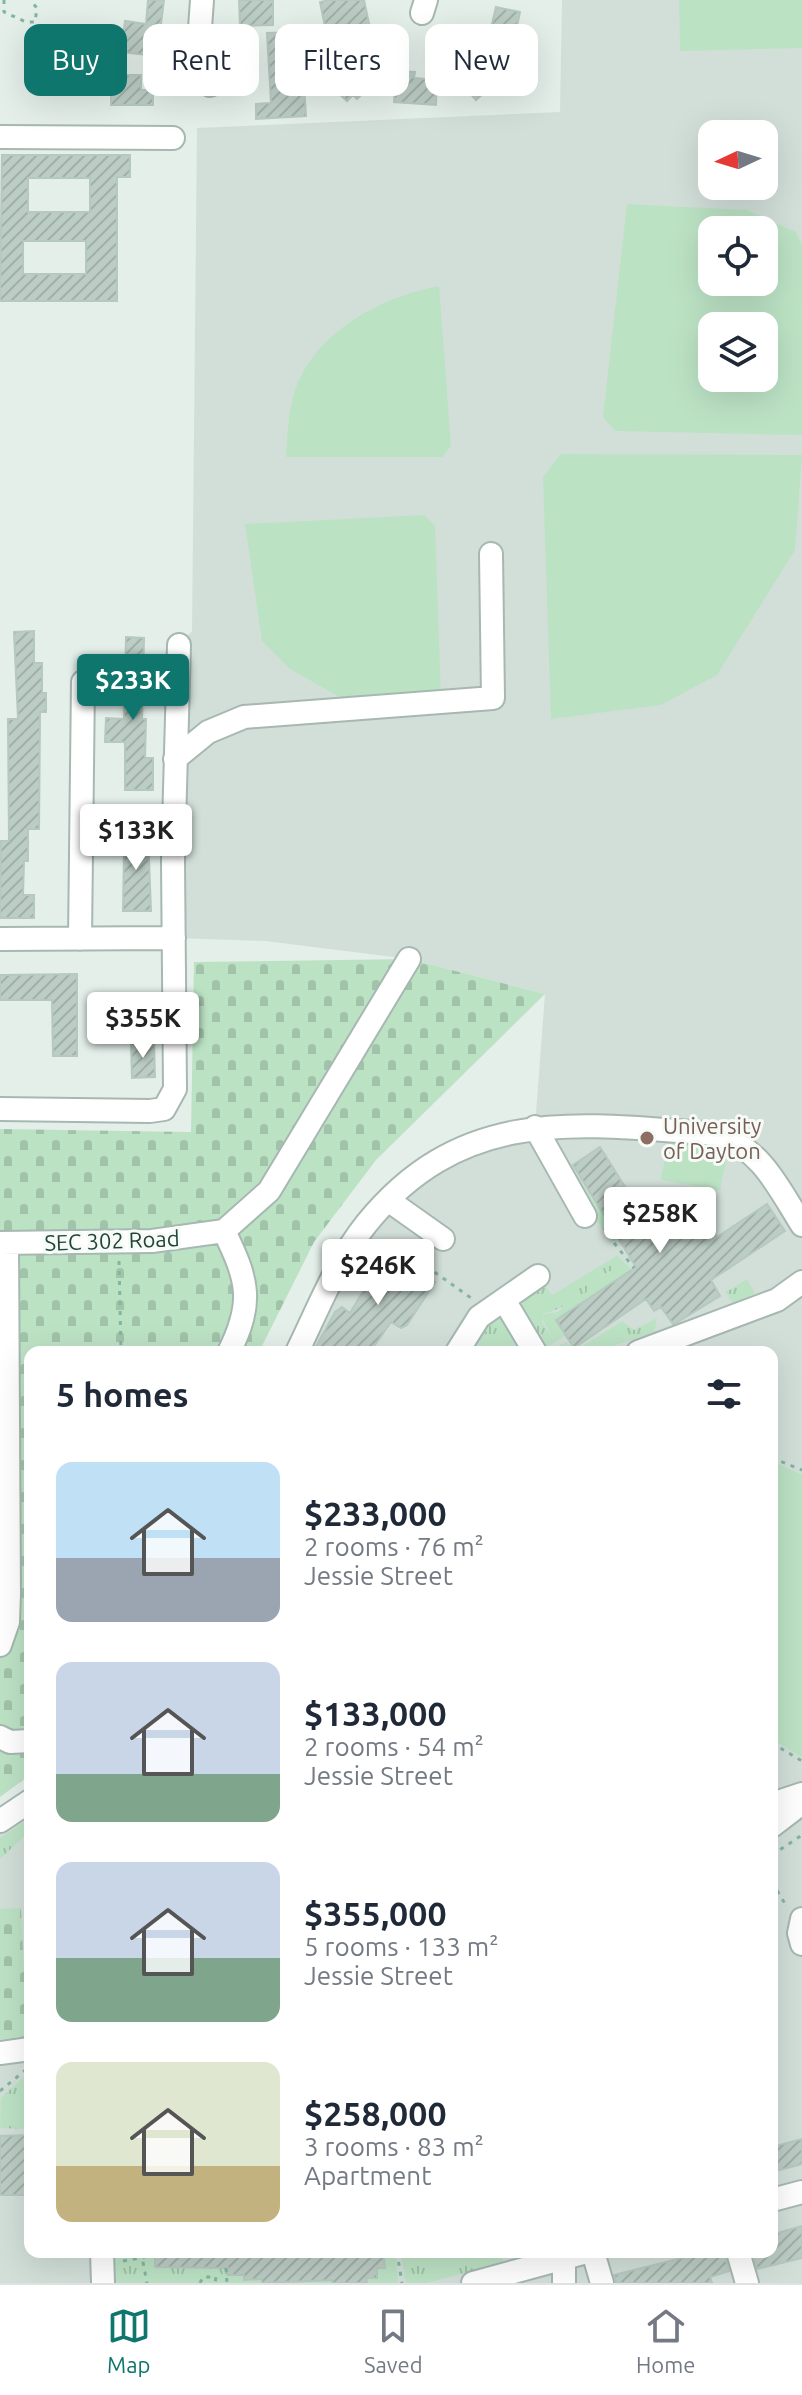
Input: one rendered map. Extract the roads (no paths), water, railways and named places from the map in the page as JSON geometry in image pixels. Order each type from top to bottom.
[{"type":"street","points":[[200,24],[202,0]]},
{"type":"street","points":[[0,137],[173,138]]},
{"type":"street","points":[[175,759],[208,732],[244,717],[493,698],[491,554]]},
{"type":"street","points":[[0,1109],[164,1109],[175,1089],[175,759],[179,645]]},
{"type":"street","points":[[80,939],[83,682]]},
{"type":"street","points":[[0,939],[174,938]]},
{"type":"street","points":[[232,1346],[246,1313],[247,1296],[239,1264],[224,1231],[269,1191],[409,959]]},
{"type":"street","points":[[300,1346],[348,1250],[388,1200],[449,1155],[471,1144],[535,1127],[587,1124],[716,1134],[733,1140],[764,1164],[802,1225]]},
{"type":"street","points":[[535,1127],[585,1216]]},
{"type":"street","points":[[388,1200],[433,1240]]},
{"type":"street","name":"SEC 302 Road","points":[[3,1243],[169,1240],[224,1231]]},
{"type":"street","points":[[0,1645],[8,1622],[9,1594],[3,1243]]},
{"type":"street","points":[[461,1346],[479,1317],[538,1276]]},
{"type":"street","points":[[654,1346],[777,1300],[802,1282]]},
{"type":"street","points":[[504,1300],[531,1346]]},
{"type":"street","points":[[0,1737],[10,1742],[24,1741]]},
{"type":"street","points":[[778,1802],[802,1794]]},
{"type":"street","points":[[778,1821],[802,1803]]},
{"type":"street","points":[[0,1821],[24,1805]]},
{"type":"street","points":[[0,2053],[24,2050]]},
{"type":"street","points":[[778,2198],[802,2192]]},
{"type":"street","points":[[473,2283],[568,2258]]},
{"type":"street","points":[[592,2258],[602,2283]]},
{"type":"street","points":[[740,2258],[747,2283]]},
{"type":"street","points":[[564,2259],[564,2283]]},
{"type":"place","name":"University of Dayton","points":[[647,1138]]}]
